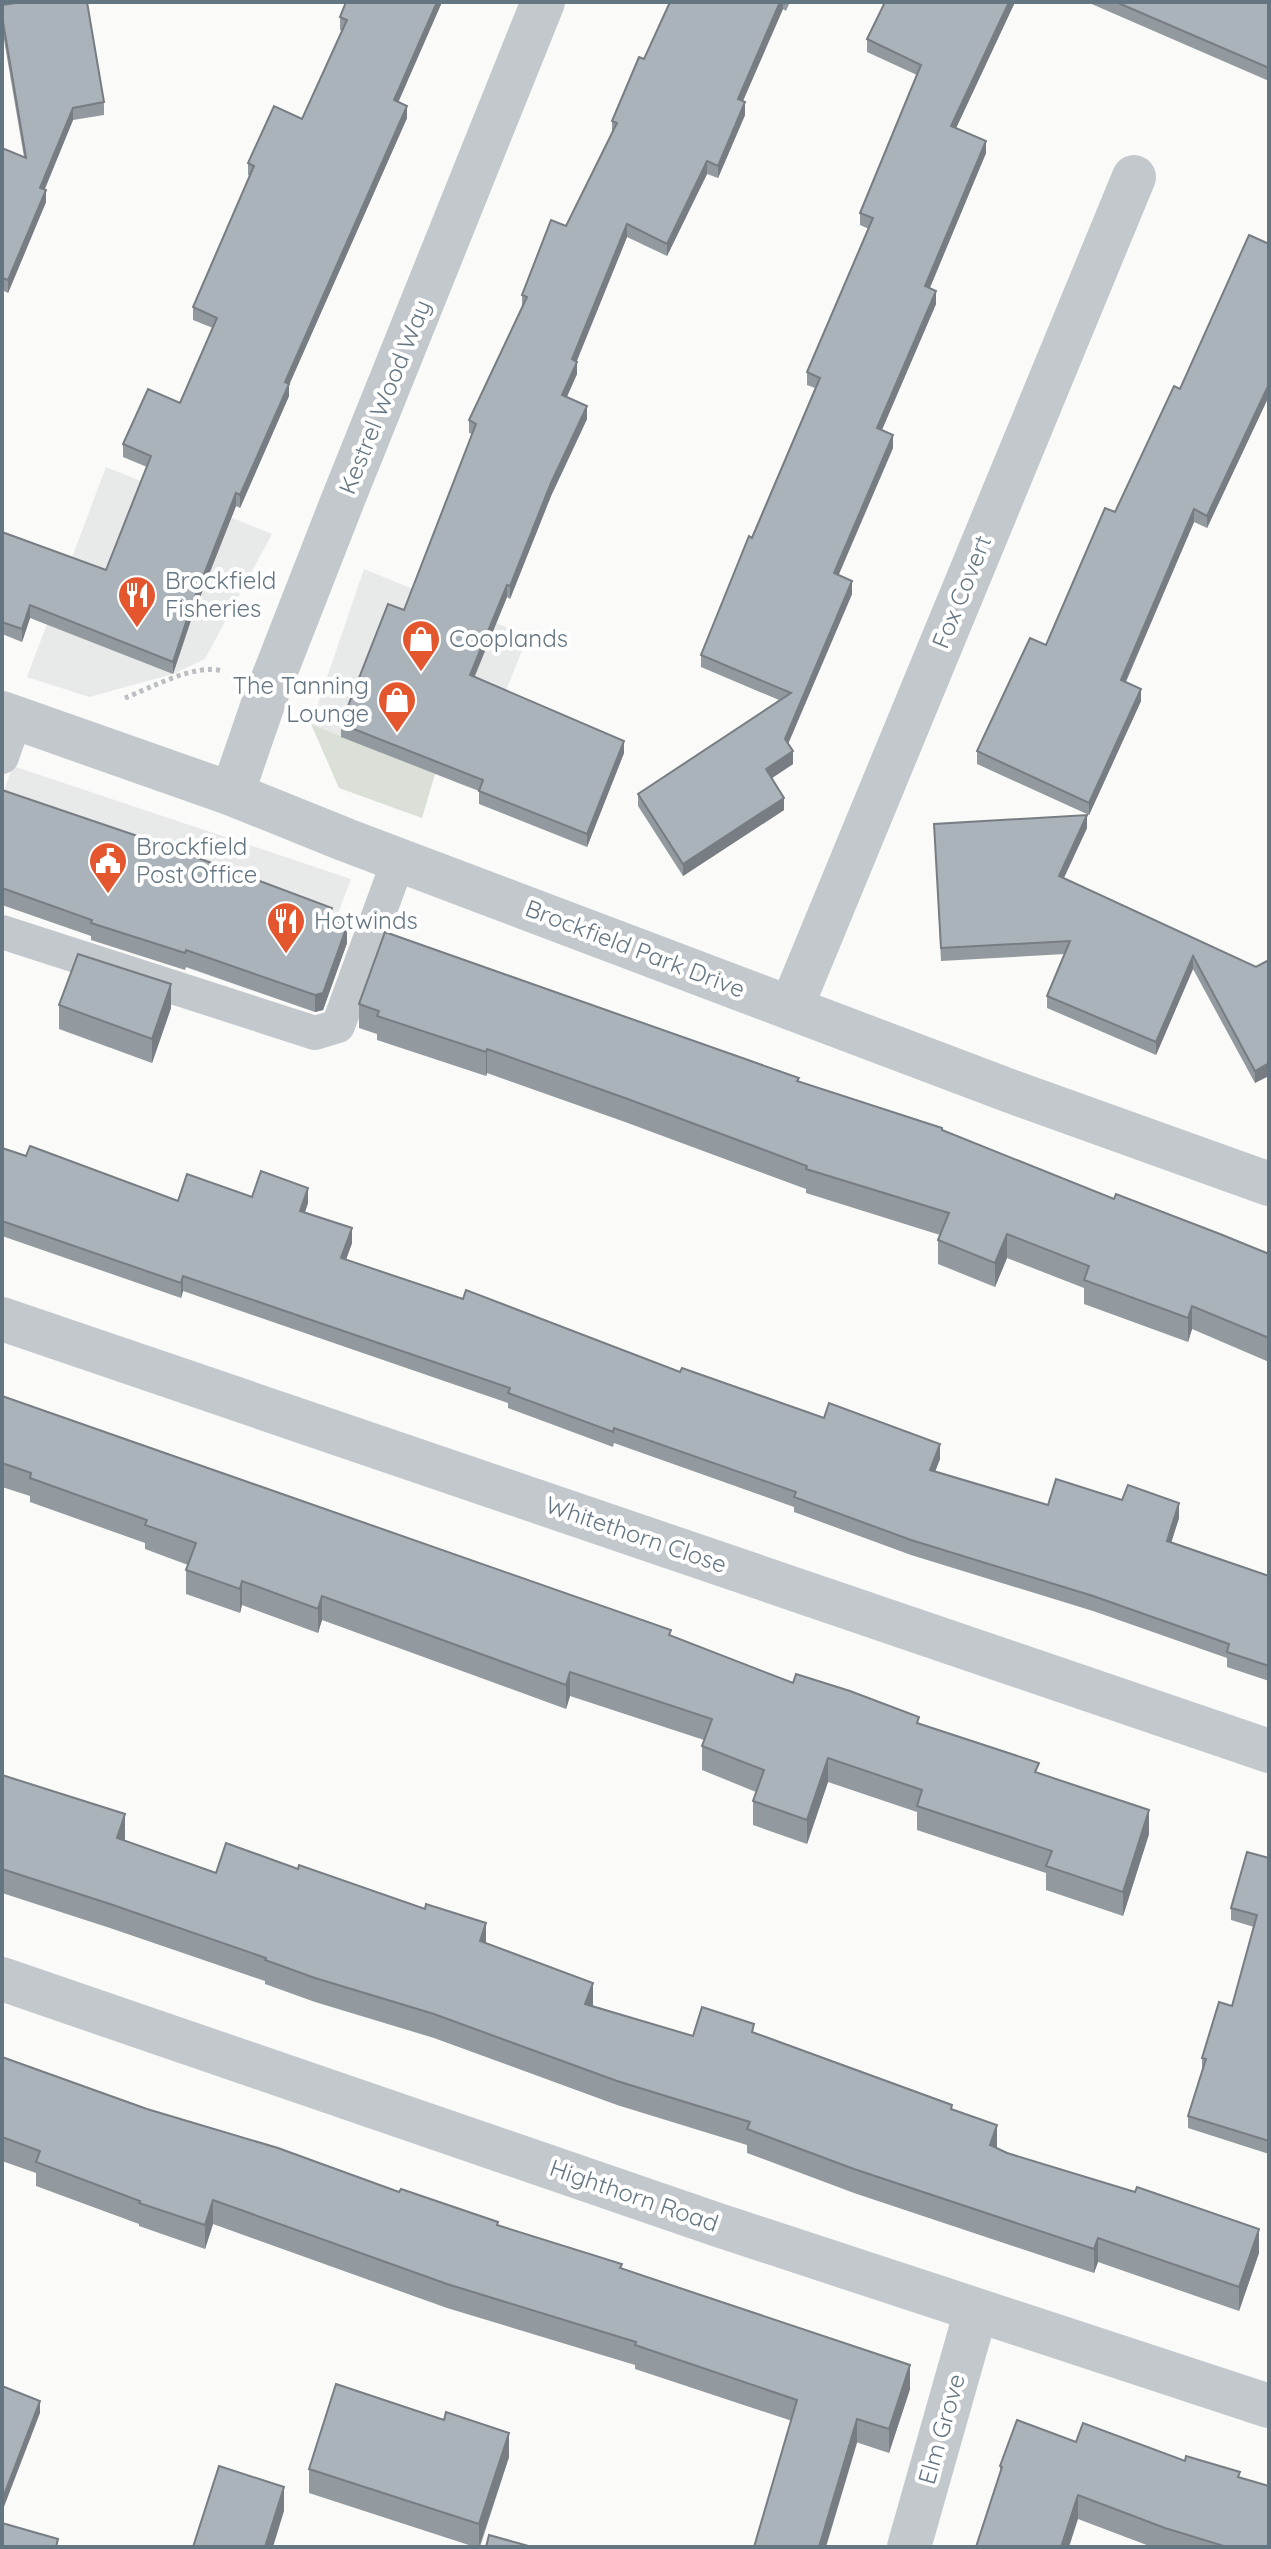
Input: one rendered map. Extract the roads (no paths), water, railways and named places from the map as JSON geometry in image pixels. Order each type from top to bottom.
[{"type":"street","name":"Kestrel Wood Way","points":[[232,794],[271,686],[543,2]]},
{"type":"street","name":"Fox Covert","points":[[791,1008],[1134,177]]},
{"type":"street","name":"Brockfield Park Drive","points":[[7,729],[78,738],[1066,1112],[1269,1184]]},
{"type":"street","name":"Whitethorn Close","points":[[2,1319],[1269,1751]]},
{"type":"street","name":"Highthorn Road","points":[[2,1979],[976,2311],[1269,2406]]},
{"type":"street","name":"Elm Grove","points":[[909,2547],[976,2311]]},
{"type":"lane","points":[[2,932],[315,1033],[338,1026],[399,859]]},
{"type":"place","name":"Brockfield Fisheries","points":[[137,629]]},
{"type":"place","name":"Cooplands","points":[[421,673]]},
{"type":"place","name":"The Tanning Lounge","points":[[397,734]]},
{"type":"place","name":"Brockfield Post Office","points":[[108,895]]},
{"type":"place","name":"Hotwinds","points":[[286,955]]}]
